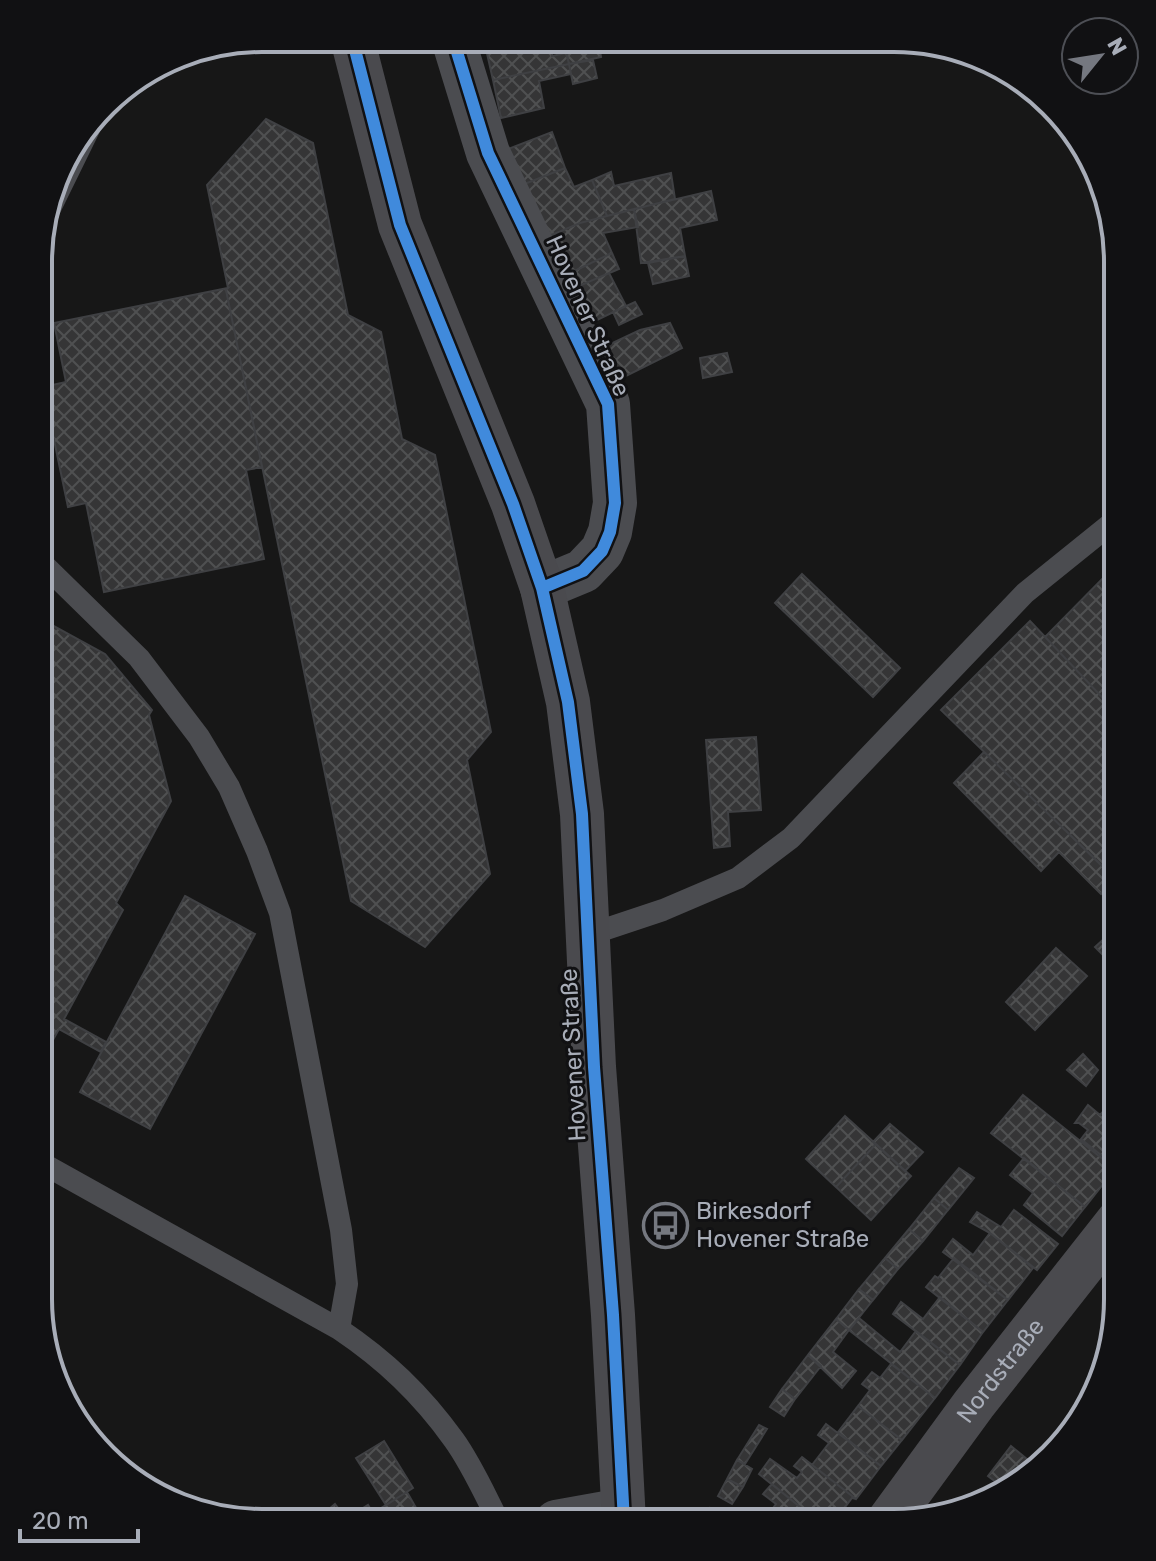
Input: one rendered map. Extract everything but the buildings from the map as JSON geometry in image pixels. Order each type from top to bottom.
[{"type":"main road","name":"Hovener Straße","points":[[356,52],[400,225],[513,504],[542,588],[568,702],[582,814],[624,1509]]},
{"type":"main road","name":"Nordstraße","points":[[897,1509],[974,1404],[1104,1239]]},
{"type":"street","name":"Hovener Straße","points":[[457,52],[488,153],[608,404],[615,503],[610,532],[602,551],[583,571],[542,588]]},
{"type":"lane","points":[[588,935],[663,910],[738,878],[791,838],[1025,593],[1104,529]]},
{"type":"lane","points":[[52,573],[139,658],[199,737],[229,787],[257,851],[280,913],[341,1230],[347,1284],[339,1329]]},
{"type":"lane","points":[[52,1169],[339,1329],[379,1356],[415,1391],[456,1442],[492,1509]]},
{"type":"cycle path","points":[[356,52],[400,225],[513,504],[542,588],[568,702],[582,814],[594,1067],[613,1315],[623,1509]]},
{"type":"cycle path","points":[[457,52],[488,153],[608,404],[615,503],[610,532],[602,551],[583,571],[542,588]]},
{"type":"place","name":"Birkesdorf Hovener Straße","points":[[665,1225]]}]
